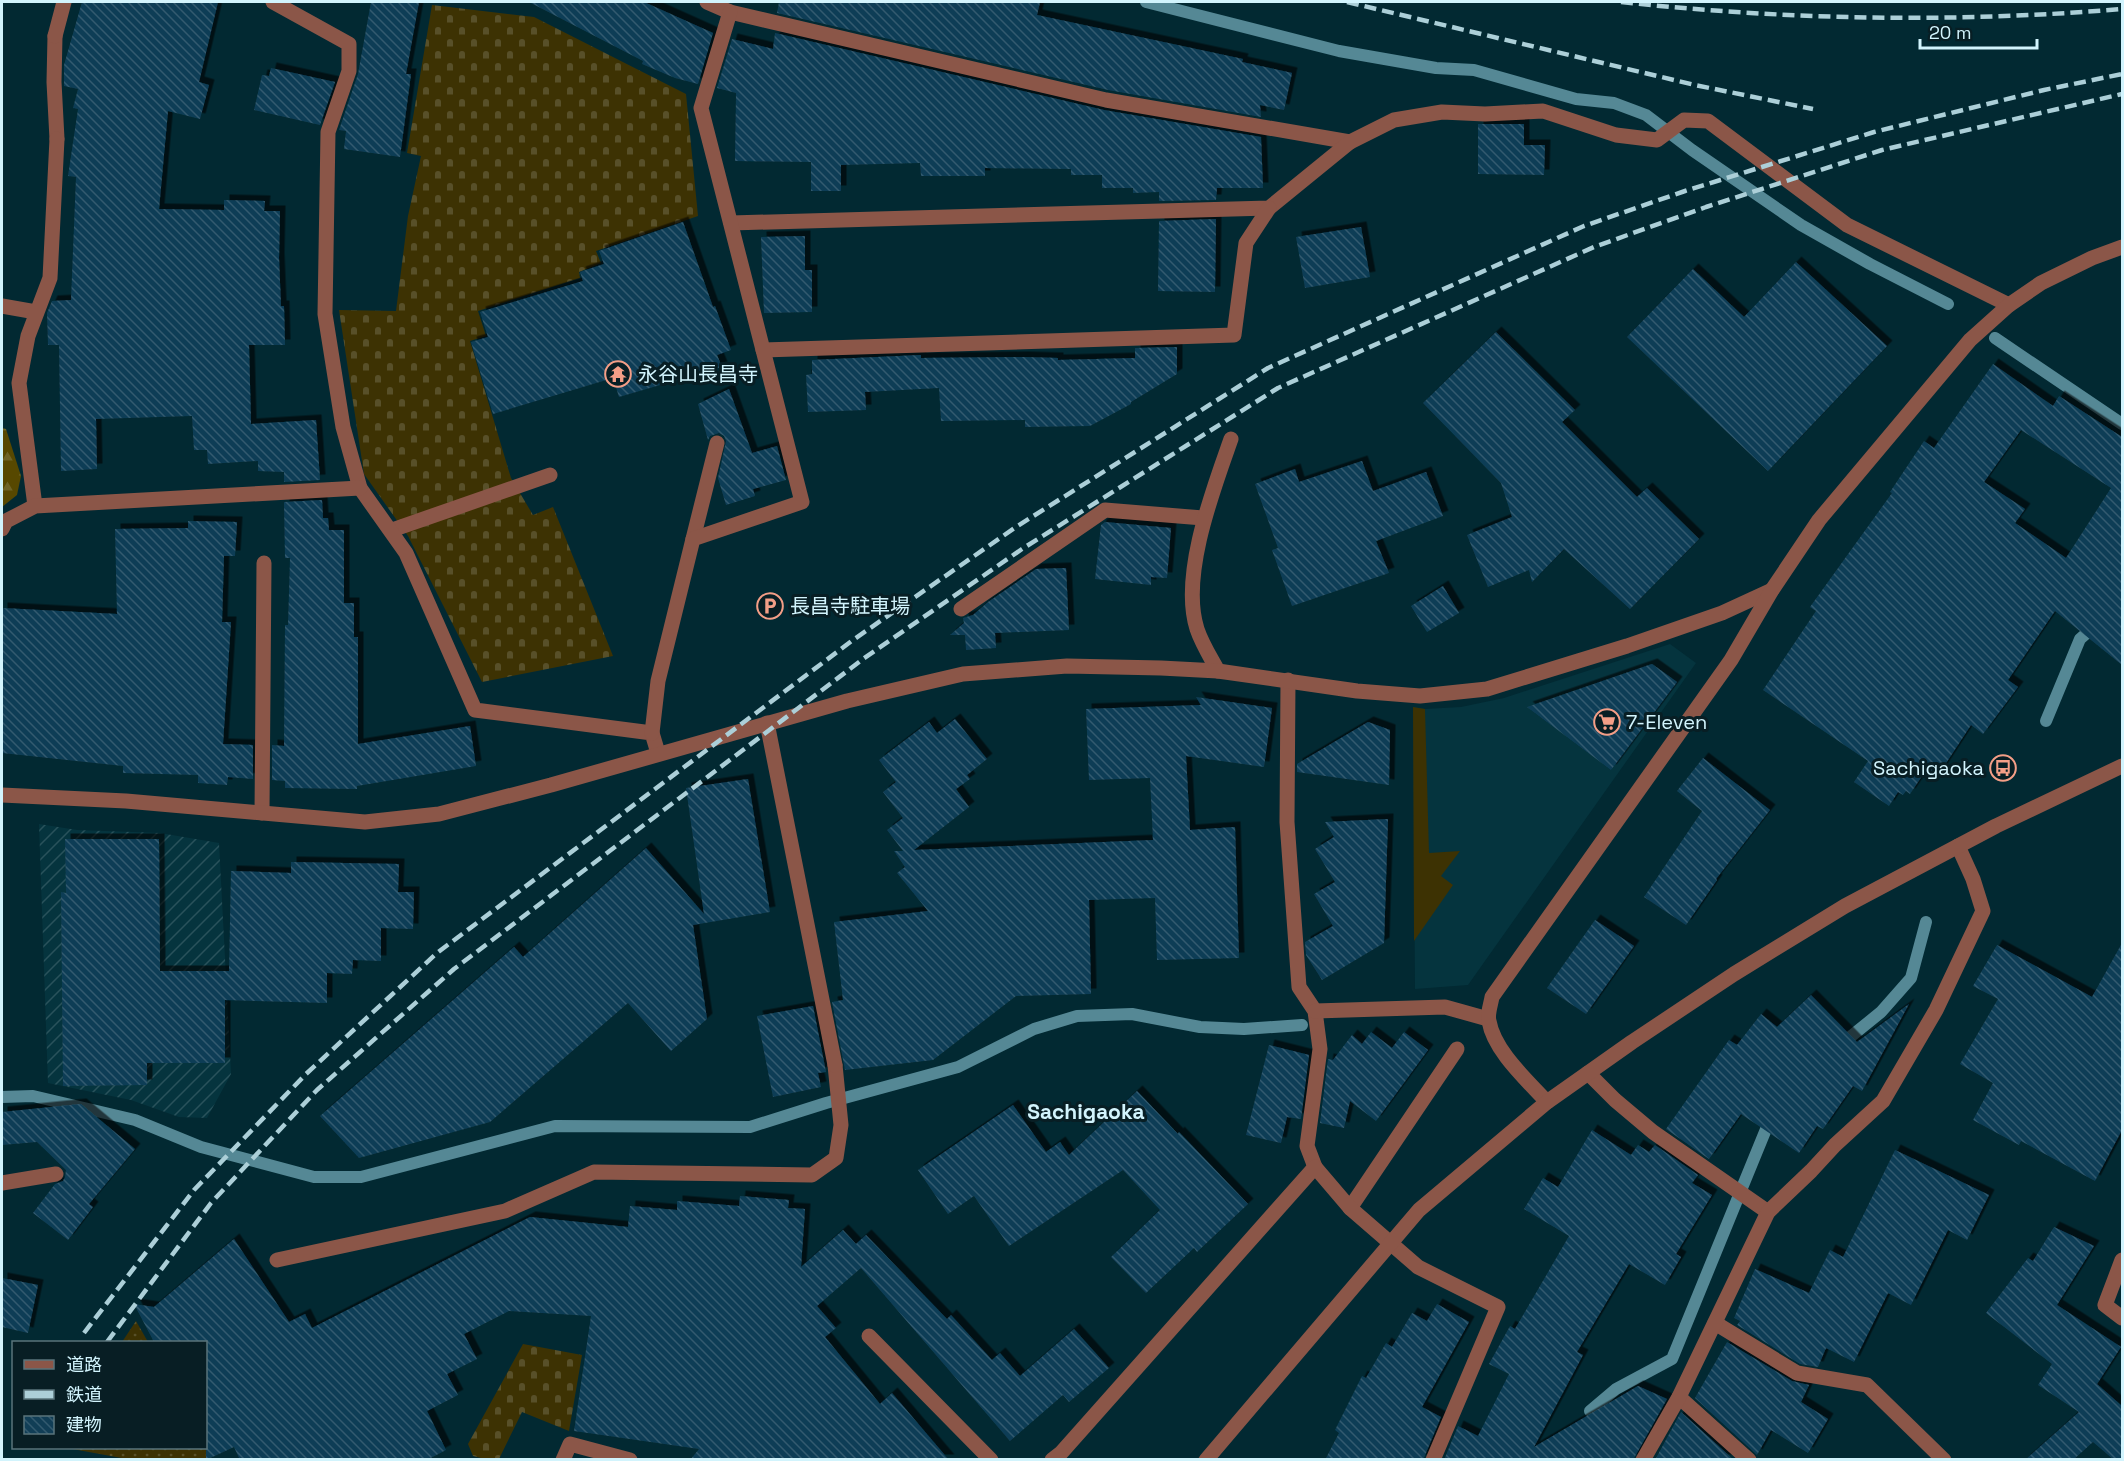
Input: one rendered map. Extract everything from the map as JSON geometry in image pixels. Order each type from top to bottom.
[{"type":"street","points":[[35,506],[19,383],[28,336],[50,278],[57,139],[54,82],[55,36],[64,2]]},
{"type":"street","points":[[273,2],[349,44],[349,71],[328,132],[325,314],[343,427],[360,488],[392,530],[406,553],[475,710],[652,733]]},
{"type":"street","points":[[707,2],[730,12],[1106,100],[1350,142]]},
{"type":"street","points":[[693,539],[802,502],[701,108],[730,12]]},
{"type":"street","points":[[763,350],[1234,335],[1246,243],[1269,208],[1350,142],[1394,120],[1442,112],[1485,114],[1543,111],[1616,135],[1657,140],[1684,120],[1708,121],[1847,225],[2009,305]]},
{"type":"street","points":[[730,223],[1269,208]]},
{"type":"street","points":[[1547,1102],[1514,1067],[1495,1038],[1488,1019],[1492,997],[1731,660],[1772,590],[1819,520],[1970,340],[2009,305],[2041,283],[2092,258],[2122,247]]},
{"type":"street","points":[[2,306],[36,312]]},
{"type":"street","points":[[1218,671],[1197,629],[1192,591],[1203,518],[1231,439]]},
{"type":"street","points":[[658,753],[652,733],[658,681],[717,443]]},
{"type":"street","points":[[392,530],[550,475]]},
{"type":"street","points":[[2,529],[6,521],[35,506],[360,488]]},
{"type":"street","points":[[961,609],[1105,510],[1203,518]]},
{"type":"street","points":[[262,813],[264,563]]},
{"type":"street","points":[[2,795],[126,801],[365,822],[439,814],[551,785],[847,700],[963,674],[1067,666],[1161,668],[1218,671],[1357,691],[1420,696],[1487,689],[1712,617],[1772,590]]},
{"type":"street","points":[[1288,680],[1287,822],[1299,987],[1315,1011],[1320,1049],[1307,1146],[1315,1167],[1350,1208],[1418,1267],[1498,1307],[1433,1460]]},
{"type":"street","points":[[277,1260],[505,1211],[594,1172],[812,1175],[836,1158],[841,1125],[835,1065],[767,723]]},
{"type":"street","points":[[1206,1460],[1419,1210],[1547,1102],[1734,974],[1835,912],[1958,846],[2122,766]]},
{"type":"street","points":[[1643,1460],[1679,1397],[1768,1212],[1811,1171],[1834,1145],[1883,1101],[1936,1010],[1983,911],[1974,879],[1958,846]]},
{"type":"street","points":[[1315,1011],[1446,1007],[1488,1019]]},
{"type":"street","points":[[1350,1208],[1457,1049]]},
{"type":"street","points":[[1588,1073],[1653,1132],[1768,1212]]},
{"type":"street","points":[[1052,1460],[1061,1453],[1315,1167]]},
{"type":"street","points":[[2,1183],[56,1174]]},
{"type":"street","points":[[2122,1260],[2105,1305],[2122,1318]]},
{"type":"street","points":[[1715,1323],[1797,1374],[1867,1384],[1944,1460]]},
{"type":"street","points":[[869,1336],[991,1460]]},
{"type":"street","points":[[1679,1397],[1749,1460]]},
{"type":"street","points":[[563,1460],[570,1444],[630,1460]]},
{"type":"shaded area","points":[[1670,644],[1696,663],[1468,985],[1415,989],[1413,707],[1425,709],[1461,707],[1504,698]]},
{"type":"shaded area","points":[[39,824],[77,830],[160,833],[219,843],[231,1074],[207,1118],[179,1117],[131,1100],[48,1083]]},
{"type":"green space","points":[[432,5],[534,17],[686,94],[698,216],[596,251],[601,263],[579,272],[580,278],[478,311],[486,336],[470,341],[511,478],[533,515],[553,507],[613,656],[482,682],[408,536],[364,474],[339,310],[396,311],[408,216],[421,156],[407,153]]},
{"type":"green space","points":[[2,428],[6,429],[21,476],[17,495],[2,507]]},
{"type":"green space","points":[[1413,707],[1425,709],[1429,853],[1460,851],[1441,876],[1453,885],[1414,941]]},
{"type":"green space","points":[[136,1321],[147,1341],[123,1341]]},
{"type":"green space","points":[[523,1344],[582,1355],[569,1431],[522,1412],[499,1459],[473,1456],[468,1444]]},
{"type":"green space","points":[[72,1449],[206,1449],[212,1459],[127,1459]]},
{"type":"building","points":[[82,2],[218,2],[199,82],[209,85],[200,119],[168,111],[159,209],[224,210],[224,200],[265,201],[264,211],[280,211],[279,258],[285,345],[249,345],[251,424],[316,420],[320,480],[284,482],[284,472],[258,471],[258,461],[208,464],[207,450],[194,450],[192,416],[96,419],[97,469],[61,471],[59,345],[48,345],[47,313],[52,301],[71,300],[76,177],[68,176],[78,109],[73,108],[78,89],[64,86],[64,65]]},
{"type":"building","points":[[371,2],[419,2],[406,74],[411,74],[400,157],[344,149],[346,131],[339,130],[358,74]]},
{"type":"building","points":[[529,2],[644,2],[713,33],[698,84],[675,78],[642,64],[643,61]]},
{"type":"building","points":[[779,2],[1040,2],[1037,15],[1243,59],[1242,62],[1292,73],[1284,110],[1260,105],[1261,117],[1108,90],[777,13]]},
{"type":"building","points":[[775,33],[1104,110],[1261,137],[1263,188],[1217,188],[1216,200],[1159,201],[1159,192],[1133,193],[1133,188],[1102,188],[1102,175],[1071,175],[1071,169],[985,168],[985,176],[921,176],[920,163],[841,165],[841,191],[811,191],[811,162],[735,161],[736,93],[717,88],[732,39],[773,49]]},
{"type":"building","points":[[271,68],[335,82],[320,125],[254,110],[262,75],[269,76]]},
{"type":"building","points":[[1478,124],[1524,124],[1524,145],[1545,145],[1544,175],[1478,174]]},
{"type":"building","points":[[1216,219],[1215,292],[1158,291],[1159,221]]},
{"type":"building","points":[[683,222],[731,350],[717,355],[722,367],[619,397],[613,378],[493,414],[471,342],[488,337],[480,312],[583,281],[580,272],[604,264],[599,251]]},
{"type":"building","points":[[1361,227],[1370,277],[1305,288],[1296,237]]},
{"type":"building","points":[[805,236],[805,270],[812,270],[812,312],[764,313],[761,237]]},
{"type":"building","points":[[1796,262],[1887,346],[1768,471],[1627,337],[1693,269],[1744,317]]},
{"type":"building","points":[[1496,332],[1575,410],[1562,422],[1637,497],[1647,488],[1699,539],[1630,609],[1564,549],[1532,582],[1529,570],[1488,587],[1467,535],[1512,517],[1501,483],[1423,403]]},
{"type":"building","points":[[1177,347],[1177,374],[1131,404],[1090,426],[1025,427],[1025,420],[941,421],[939,388],[865,392],[866,410],[808,412],[806,375],[812,374],[812,360],[921,355],[921,358],[1023,357],[1058,358],[1058,360],[1135,358],[1135,348]]},
{"type":"building","points":[[1993,364],[2053,406],[2059,396],[2122,437],[2122,665],[2055,611],[2008,680],[2018,687],[1983,734],[1971,725],[1935,780],[1924,773],[1910,794],[1906,791],[1903,795],[1898,792],[1889,806],[1854,782],[1868,761],[1763,690],[1816,611],[1810,607],[1892,493],[1890,492],[1924,441],[1934,448]],"holes":[[[2021,430],[2111,488],[2066,558],[2015,523],[2025,509],[1984,482]]]},
{"type":"building","points":[[729,389],[752,453],[777,446],[786,480],[753,489],[755,496],[726,505],[718,478],[726,441],[719,433],[710,436],[708,440],[698,404]]},
{"type":"building","points":[[1362,461],[1373,491],[1426,472],[1443,516],[1376,541],[1389,573],[1292,606],[1272,550],[1278,548],[1255,484],[1295,469],[1299,482]]},
{"type":"building","points":[[322,500],[323,518],[328,518],[329,530],[344,530],[344,603],[354,603],[354,637],[358,637],[358,744],[470,726],[476,766],[357,786],[357,789],[285,788],[285,781],[272,780],[272,745],[284,746],[285,625],[288,625],[290,558],[285,558],[284,502]]},
{"type":"building","points":[[188,521],[237,522],[235,556],[224,556],[222,622],[231,622],[223,744],[253,745],[253,779],[228,777],[227,785],[198,783],[198,775],[123,773],[123,766],[2,753],[2,608],[117,614],[115,529],[188,528]]},
{"type":"building","points":[[1105,522],[1171,528],[1167,578],[1151,577],[1151,585],[1095,579],[1101,525]]},
{"type":"building","points":[[1066,568],[1069,630],[995,633],[996,648],[966,650],[965,635],[950,635],[964,623],[963,618],[973,615],[1036,569]]},
{"type":"building","points":[[1443,586],[1459,613],[1427,632],[1411,606]]},
{"type":"building","points":[[1652,664],[1677,682],[1611,770],[1527,707]]},
{"type":"building","points":[[1196,697],[1272,708],[1264,767],[1186,756],[1190,830],[1235,827],[1239,958],[1157,960],[1155,898],[1089,900],[1091,994],[1016,996],[933,1060],[845,1070],[832,1002],[843,1000],[834,922],[928,911],[897,873],[905,867],[894,851],[903,851],[887,830],[903,818],[883,792],[896,782],[879,760],[929,722],[937,733],[955,719],[987,759],[967,775],[970,779],[956,789],[969,807],[914,850],[1153,840],[1150,778],[1089,780],[1086,709],[1201,705]]},
{"type":"building","points":[[1368,722],[1390,730],[1389,785],[1297,772],[1297,764]]},
{"type":"building","points":[[1703,758],[1770,810],[1716,879],[1686,925],[1644,897],[1702,811],[1677,791]]},
{"type":"building","points":[[748,779],[770,912],[693,925],[707,1019],[671,1051],[628,1003],[490,1122],[359,1158],[320,1116],[514,947],[523,957],[646,848],[704,914],[686,788]]},
{"type":"building","points":[[1388,819],[1384,943],[1322,980],[1306,955],[1305,942],[1333,926],[1314,894],[1335,882],[1315,849],[1334,837],[1325,822]]},
{"type":"building","points":[[65,839],[159,839],[160,971],[229,971],[231,871],[291,873],[291,862],[399,864],[398,892],[414,892],[413,929],[381,928],[381,961],[353,960],[352,974],[327,973],[327,1003],[225,1000],[225,1063],[147,1063],[147,1085],[63,1086],[61,892],[66,893]]},
{"type":"building","points":[[1595,920],[1634,946],[1586,1014],[1547,988]]},
{"type":"building","points":[[2122,943],[2122,1130],[2095,1181],[2021,1141],[2019,1145],[1973,1120],[1993,1083],[1960,1064],[1998,999],[1973,986],[1997,945],[2092,997]]},
{"type":"building","points":[[1811,995],[1857,1042],[1909,1004],[1862,1091],[1853,1086],[1823,1129],[1817,1126],[1799,1153],[1741,1114],[1709,1159],[1666,1129],[1729,1040],[1737,1045],[1761,1014],[1777,1027]]},
{"type":"building","points":[[813,1006],[826,1072],[818,1073],[821,1087],[773,1097],[757,1016]]},
{"type":"building","points":[[1371,1032],[1392,1048],[1404,1032],[1428,1050],[1376,1121],[1350,1101],[1344,1128],[1320,1123],[1328,1059],[1333,1060],[1352,1035],[1362,1044]]},
{"type":"building","points":[[1269,1045],[1309,1055],[1301,1119],[1287,1117],[1281,1143],[1246,1135]]},
{"type":"building","points":[[1137,1091],[1248,1204],[1197,1252],[1194,1248],[1146,1293],[1111,1257],[1160,1210],[1123,1170],[1009,1246],[974,1196],[948,1214],[918,1170],[1013,1105],[1046,1152],[1060,1142],[1069,1155]]},
{"type":"building","points":[[81,1104],[135,1149],[89,1204],[93,1207],[68,1240],[33,1213],[55,1184],[63,1181],[66,1170],[37,1142],[2,1145],[2,1112]]},
{"type":"building","points":[[1592,1130],[1631,1155],[1638,1145],[1649,1152],[1655,1145],[1698,1175],[1692,1183],[1712,1195],[1676,1254],[1681,1257],[1665,1285],[1629,1264],[1577,1352],[1583,1355],[1534,1447],[1638,1386],[1667,1399],[1633,1460],[1444,1460],[1458,1426],[1478,1436],[1509,1374],[1489,1364],[1510,1326],[1515,1329],[1569,1236],[1524,1209],[1543,1178],[1558,1187]]},
{"type":"building","points":[[1895,1150],[1989,1195],[1967,1240],[1948,1230],[1911,1305],[1888,1293],[1854,1362],[1826,1348],[1818,1367],[1800,1364],[1737,1325],[1740,1321],[1734,1318],[1755,1269],[1809,1293],[1830,1250],[1843,1257]]},
{"type":"building","points":[[740,1196],[789,1200],[788,1208],[805,1209],[801,1267],[843,1230],[856,1244],[866,1235],[947,1319],[951,1315],[992,1360],[1000,1353],[1020,1376],[1074,1329],[1109,1368],[1069,1402],[1063,1395],[1010,1441],[861,1268],[817,1306],[836,1328],[825,1337],[880,1404],[892,1393],[949,1460],[690,1460],[699,1449],[574,1431],[591,1316],[509,1311],[464,1334],[477,1359],[447,1374],[458,1395],[427,1411],[446,1450],[427,1460],[240,1460],[234,1447],[206,1460],[207,1341],[153,1341],[134,1304],[154,1307],[234,1239],[289,1322],[305,1314],[312,1328],[530,1217],[628,1227],[630,1206],[677,1210],[677,1201],[739,1206]]},
{"type":"building","points":[[2054,1227],[2094,1246],[2057,1305],[2121,1347],[2097,1384],[2122,1406],[2122,1460],[2114,1460],[2093,1442],[2073,1460],[2025,1460],[2079,1412],[2038,1385],[2052,1364],[1986,1313],[2028,1258],[2033,1261]]},
{"type":"building","points":[[2,1278],[38,1285],[28,1333],[2,1327]]},
{"type":"building","points":[[1437,1304],[1469,1322],[1422,1407],[1441,1417],[1423,1460],[1325,1460],[1339,1433],[1335,1430],[1362,1376],[1366,1378],[1386,1343],[1392,1347],[1412,1313],[1427,1321]]},
{"type":"building","points":[[1727,1342],[1792,1381],[1809,1385],[1801,1402],[1828,1419],[1808,1453],[1771,1430],[1757,1455],[1695,1398]]},
{"type":"building","points":[[1681,1412],[1734,1460],[1655,1460]]},
{"type":"waterway","points":[[1146,2],[1339,51],[1436,68],[1474,70],[1576,99],[1614,103],[1646,115],[1692,150],[1801,225],[1948,304]]},
{"type":"waterway","points":[[1995,338],[2122,424]]},
{"type":"waterway","points":[[2046,721],[2080,639],[2096,625]]},
{"type":"waterway","points":[[1839,1046],[1881,1012],[1911,978],[1926,922]]},
{"type":"waterway","points":[[2,1097],[33,1096],[135,1120],[201,1147],[314,1177],[361,1177],[555,1126],[750,1127],[826,1103],[958,1067],[1034,1029],[1077,1016],[1132,1014],[1200,1027],[1244,1029],[1302,1025]]},
{"type":"waterway","points":[[1590,1411],[1616,1389],[1672,1359],[1771,1117]]},
{"type":"railway","points":[[1347,2],[1695,85],[1813,109]]},
{"type":"railway","points":[[1621,2],[1746,13],[1872,18],[1997,16],[2122,9]]},
{"type":"railway","points":[[84,1333],[194,1190],[306,1074],[437,953],[853,640],[1016,527],[1268,368],[1584,226],[1685,191],[1874,132],[2044,90],[2122,74]]},
{"type":"railway","points":[[108,1341],[211,1203],[317,1090],[454,969],[863,659],[1022,549],[1278,388],[1594,247],[1706,207],[1882,150],[2122,94]]},
{"type":"place","name":"永谷山長昌寺","points":[[618,374]]},
{"type":"place","name":"長昌寺駐車場","points":[[770,606]]},
{"type":"place","name":"7-Eleven","points":[[1607,722]]},
{"type":"place","name":"Sachigaoka","points":[[2003,768]]},
{"type":"district","name":"Sachigaoka","points":[[1086,1111]]}]
